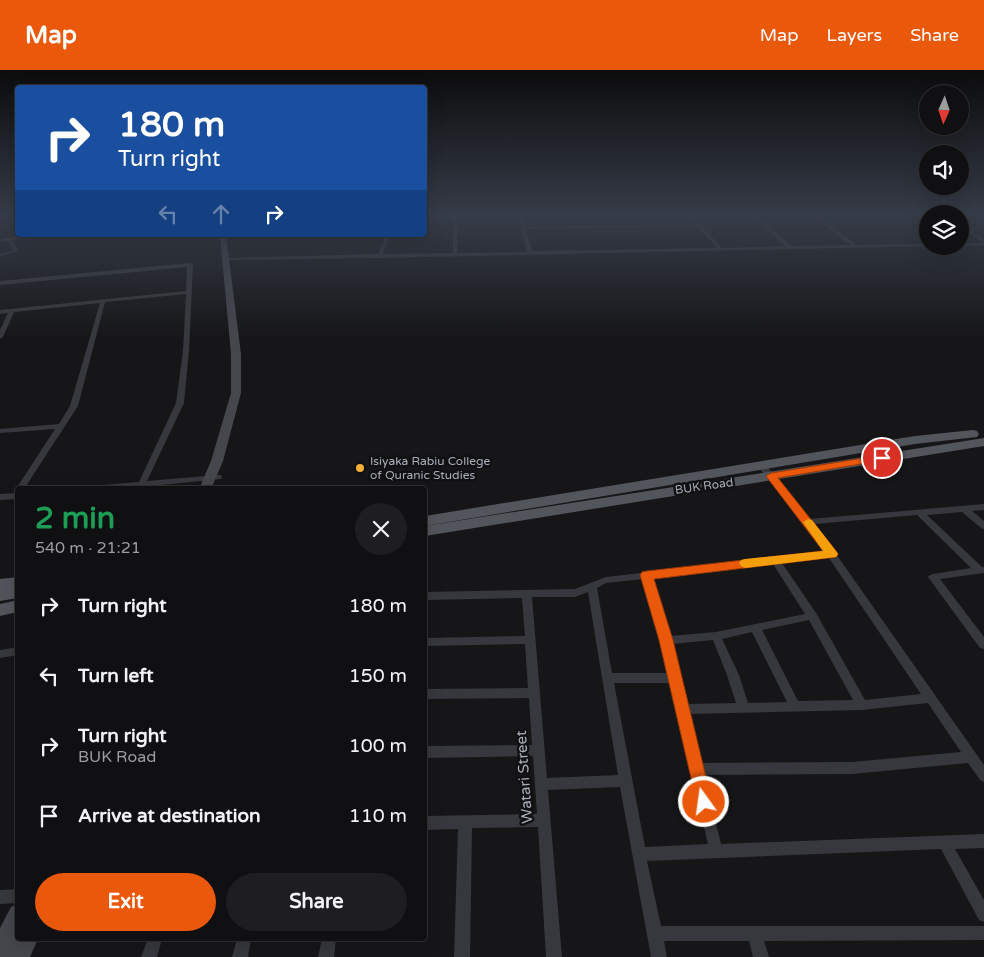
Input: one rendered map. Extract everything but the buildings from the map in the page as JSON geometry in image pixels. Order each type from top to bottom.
[{"type":"main road","points":[[213,486],[236,393],[234,300],[229,259]]},
{"type":"main road","name":"BUK Road","points":[[427,533],[474,526],[491,520],[767,471],[914,440],[984,433]]},
{"type":"main road","name":"BUK Road","points":[[427,521],[767,471],[984,442]]},
{"type":"main road","points":[[207,486],[214,477]]},
{"type":"main road","points":[[427,515],[452,512],[470,513]]},
{"type":"main road","points":[[0,585],[15,582]]},
{"type":"main road","points":[[0,594],[15,592]]},
{"type":"main road","points":[[0,603],[15,600]]},
{"type":"main road","points":[[0,610],[15,607]]},
{"type":"main road","points":[[0,951],[15,920]]},
{"type":"main road","points":[[19,957],[26,941]]},
{"type":"street","points":[[229,259],[360,256]]},
{"type":"street","points":[[0,283],[190,266],[186,351],[180,403],[142,484]]},
{"type":"street","points":[[0,312],[188,292]]},
{"type":"street","points":[[23,486],[74,406],[103,301]]},
{"type":"street","points":[[0,337],[12,311]]},
{"type":"street","points":[[0,431],[62,426]]},
{"type":"street","points":[[767,471],[832,554],[984,776]]},
{"type":"street","points":[[122,486],[214,477]]},
{"type":"street","points":[[0,497],[15,494]]},
{"type":"street","points":[[808,522],[984,507]]},
{"type":"street","points":[[964,509],[984,526]]},
{"type":"street","points":[[920,513],[981,570]]},
{"type":"street","points":[[427,596],[575,593],[592,588],[598,582],[832,554]]},
{"type":"street","points":[[775,560],[812,616],[862,705]]},
{"type":"street","points":[[981,570],[933,577],[984,645]]},
{"type":"street","points":[[647,575],[666,640],[673,678],[716,851]]},
{"type":"street","points":[[592,588],[638,854],[659,957]]},
{"type":"street","name":"Watari Street","points":[[527,595],[554,957]]},
{"type":"street","points":[[666,640],[716,636],[812,616]]},
{"type":"street","points":[[754,627],[794,707]]},
{"type":"street","points":[[716,636],[733,675],[744,708]]},
{"type":"street","points":[[427,642],[530,640]]},
{"type":"street","points":[[0,654],[15,652]]},
{"type":"street","points":[[608,678],[673,678]]},
{"type":"street","points":[[427,694],[534,693]]},
{"type":"street","points":[[681,709],[862,705],[931,698]]},
{"type":"street","points":[[427,752],[538,750]]},
{"type":"street","points":[[696,769],[852,768],[971,757]]},
{"type":"street","points":[[541,784],[625,781]]},
{"type":"street","points":[[427,822],[544,820]]},
{"type":"street","points":[[462,957],[465,822]]},
{"type":"street","points":[[638,854],[946,844],[984,841]]},
{"type":"street","points":[[946,844],[984,915]]},
{"type":"street","points":[[0,897],[15,896]]},
{"type":"street","points":[[654,934],[984,933]]},
{"type":"street","points":[[755,934],[761,957]]},
{"type":"street","points":[[149,957],[154,941]]},
{"type":"street","points":[[240,957],[244,941]]},
{"type":"street","points":[[326,957],[329,941]]},
{"type":"slow traffic","points":[[745,563],[832,554],[808,522]]},
{"type":"place","name":"Isiyaka Rabiu College of Quranic Studies","points":[[360,468]]},
{"type":"route","points":[[704,802],[673,678],[666,640],[647,575],[832,554],[771,476],[882,458]]}]
